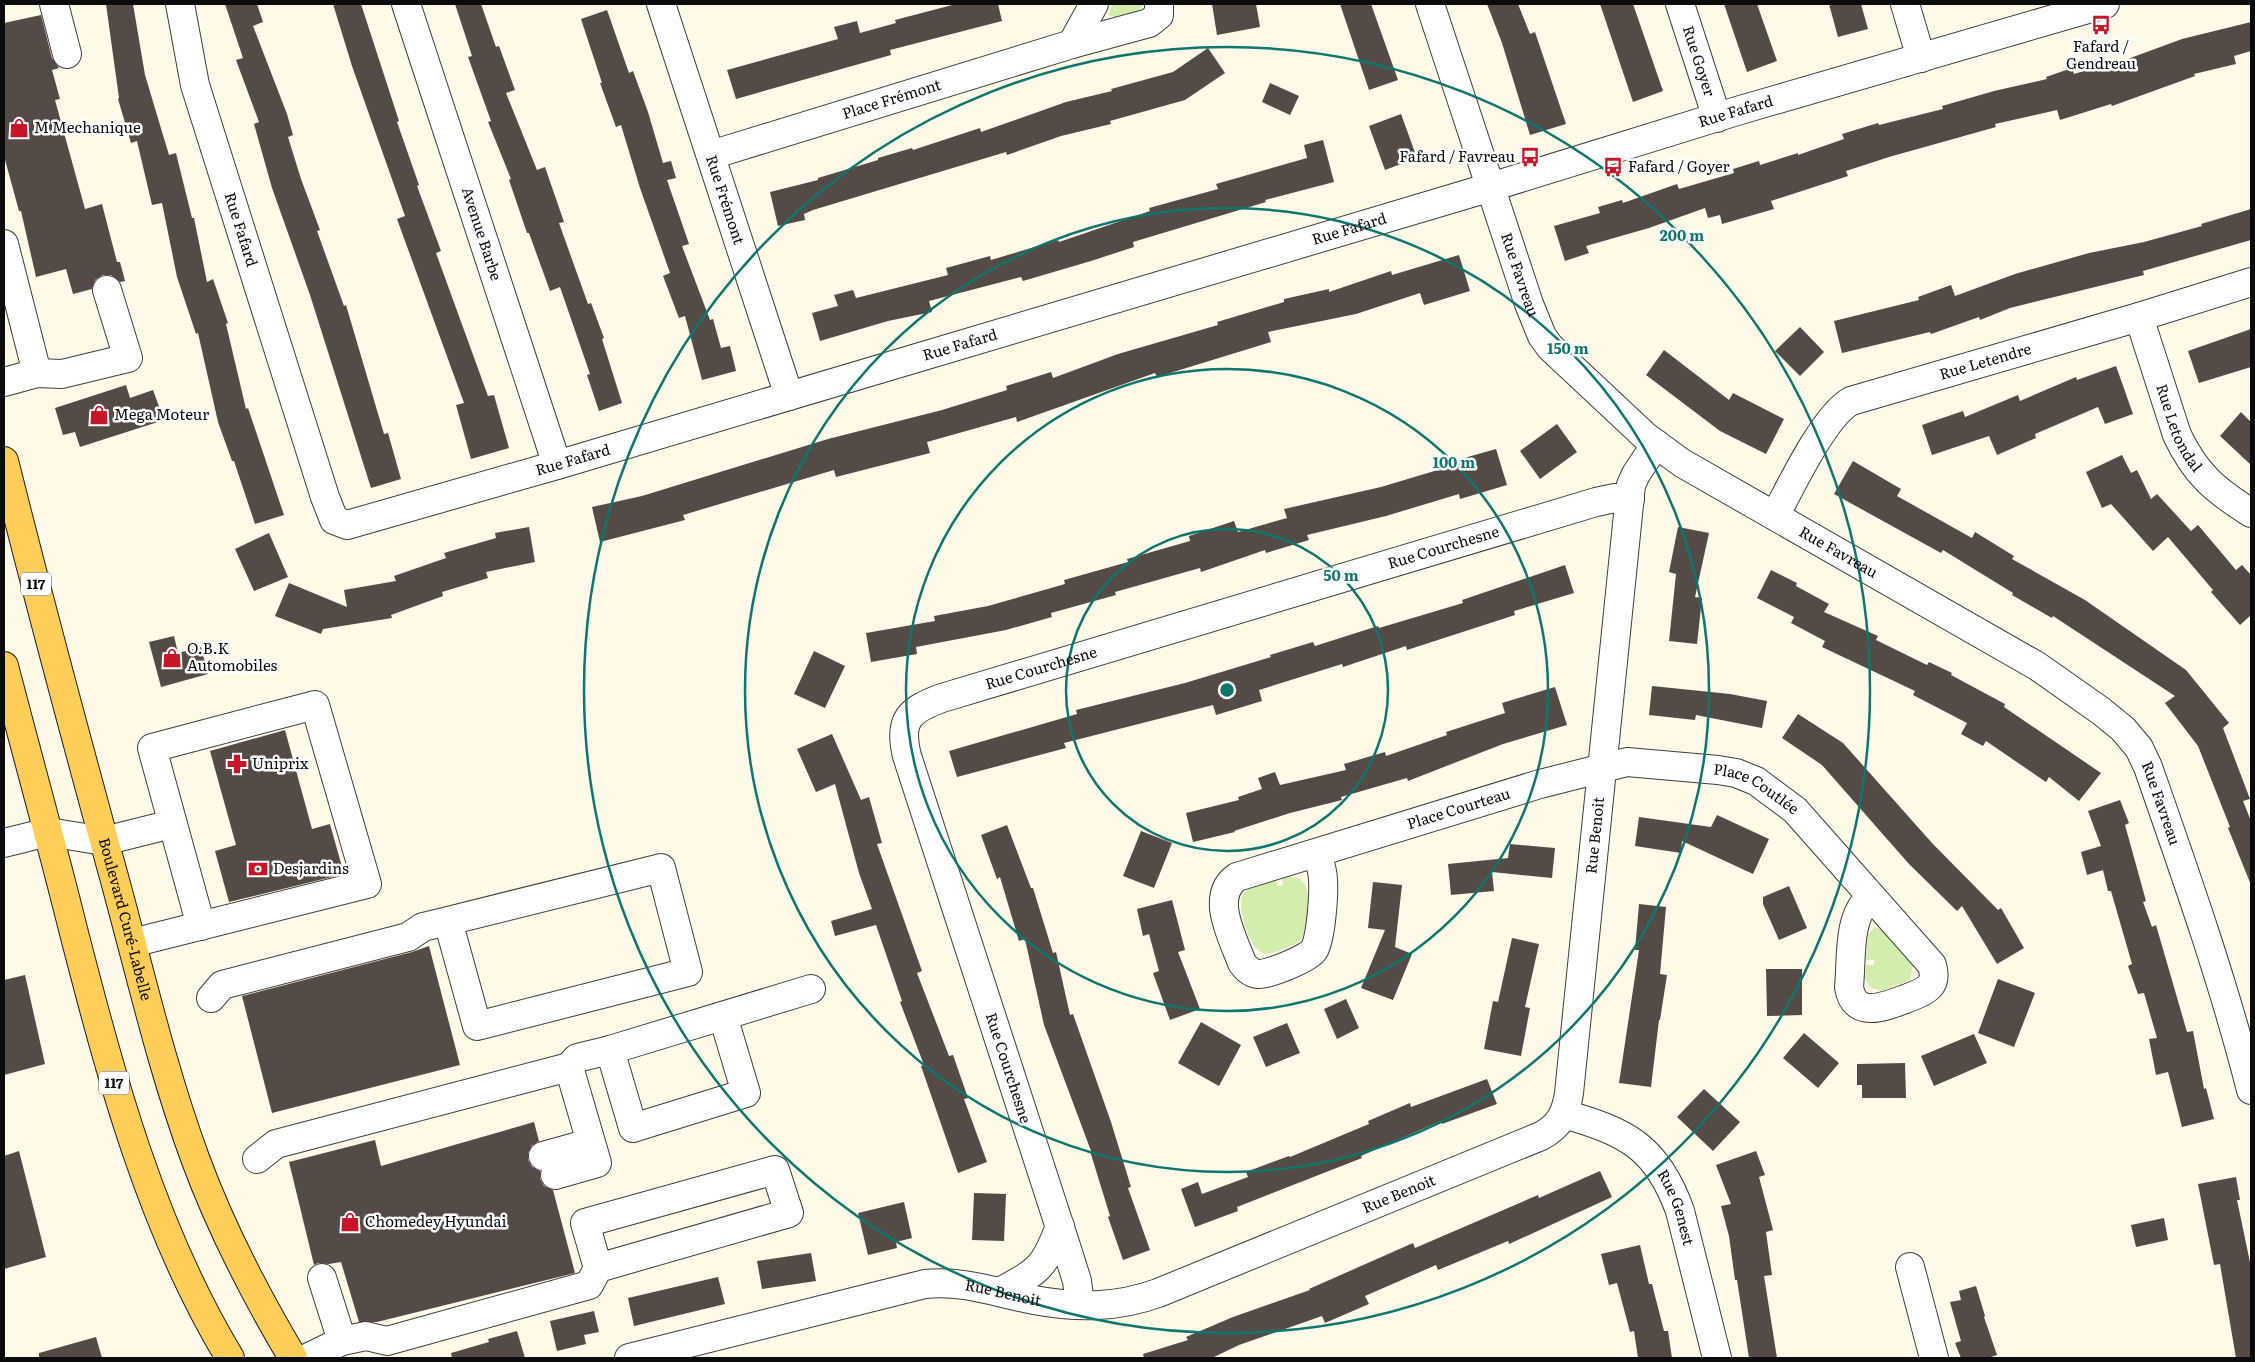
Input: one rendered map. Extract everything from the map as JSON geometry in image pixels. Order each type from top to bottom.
[{"type":"main road","name":"Boulevard Curé-Labelle","points":[[4,462],[168,1075],[204,1180],[252,1286],[293,1358]]},
{"type":"main road","name":"117","points":[[4,666],[126,1123],[172,1247],[198,1301],[230,1358]]},
{"type":"street","points":[[54,4],[67,54]]},
{"type":"street","name":"Rue Fafard","points":[[180,4],[196,85],[324,497],[334,520],[342,525],[352,525],[557,465],[2105,4]]},
{"type":"street","name":"Avenue Barbe","points":[[406,4],[557,465]]},
{"type":"street","name":"Rue Frémont","points":[[661,4],[788,396]]},
{"type":"street","points":[[1072,44],[1094,4]]},
{"type":"street","name":"Place Frémont","points":[[711,155],[1072,44],[1153,22],[1159,16],[1159,4]]},
{"type":"street","name":"Rue Favreau","points":[[1430,4],[1529,304],[1542,336],[1561,359],[1656,444],[1682,463],[2037,666],[2101,710],[2123,729],[2139,748],[2151,776],[2226,995],[2251,1090]]},
{"type":"street","name":"Rue Goyer","points":[[1680,4],[1717,118]]},
{"type":"street","points":[[1905,4],[1921,58]]},
{"type":"street","points":[[4,244],[36,373]]},
{"type":"street","name":"Rue Letendre","points":[[1775,516],[1830,420],[1843,406],[1851,401],[2139,317],[2251,282]]},
{"type":"street","points":[[4,382],[36,373],[62,374],[128,358],[107,290]]},
{"type":"street","name":"Rue Letondal","points":[[2139,317],[2177,435],[2194,467],[2209,482],[2251,513]]},
{"type":"street","points":[[1630,499],[1632,480],[1656,444]]},
{"type":"street","name":"Rue Courchesne","points":[[1080,1306],[1077,1281],[1060,1226],[907,756],[904,730],[910,715],[917,709],[942,698],[1215,616],[1596,502],[1615,498],[1630,499]]},
{"type":"street","name":"Rue Benoit","points":[[629,1358],[925,1284],[950,1282],[1035,1300],[1080,1306],[1128,1303],[1158,1293],[1541,1136],[1557,1126],[1564,1114],[1569,1093],[1630,499]]},
{"type":"street","points":[[132,943],[201,926],[367,884],[315,705],[152,748],[201,926]]},
{"type":"street","name":"Place Coutlée","points":[[1601,768],[1627,762],[1718,770],[1736,773],[1756,781],[1776,795],[1805,820],[1870,897]]},
{"type":"street","name":"Place Courteau","points":[[1317,854],[1323,880],[1322,904],[1315,948],[1309,956],[1269,972],[1259,974],[1249,970],[1242,963],[1223,904],[1223,897],[1228,885],[1244,874],[1317,854],[1540,784],[1601,768]]},
{"type":"street","points":[[4,843],[48,832],[104,841],[172,824]]},
{"type":"street","points":[[211,998],[222,985],[408,937],[423,927],[661,868],[688,972],[477,1026],[448,921]]},
{"type":"street","points":[[257,1159],[276,1144],[569,1067],[577,1058],[610,1050],[812,989]]},
{"type":"street","points":[[610,1050],[633,1128],[746,1093],[723,1016]]},
{"type":"street","points":[[549,1165],[596,1163],[569,1067]]},
{"type":"street","name":"Rue Genest","points":[[1564,1114],[1618,1132],[1641,1148],[1659,1168],[1672,1190],[1680,1211],[1717,1358]]},
{"type":"street","points":[[307,1358],[342,1341],[366,1336],[388,1341],[589,1285],[598,1268],[586,1223],[775,1170],[788,1213],[598,1268]]},
{"type":"street","points":[[1000,1292],[1028,1276],[1044,1262],[1060,1226]]},
{"type":"street","points":[[1910,1266],[1934,1358]]},
{"type":"street","points":[[322,1278],[342,1341]]},
{"type":"green space","points":[[1112,4],[1144,4],[1141,9],[1114,17],[1108,15]]},
{"type":"green space","points":[[1288,876],[1300,879],[1305,884],[1308,895],[1307,920],[1303,937],[1295,944],[1277,952],[1261,952],[1256,948],[1248,934],[1242,915],[1242,898],[1247,890],[1255,885],[1276,879],[1278,886],[1283,885],[1282,878]]},
{"type":"green space","points":[[1875,927],[1882,930],[1913,966],[1910,980],[1882,991],[1869,987],[1865,978],[1866,965],[1874,965],[1874,960],[1866,960],[1868,935]]},
{"type":"building","points":[[106,4],[133,4],[145,75],[169,155],[176,153],[192,218],[194,218],[207,282],[213,279],[228,323],[226,324],[246,409],[248,408],[284,515],[255,524],[234,461],[232,461],[218,422],[198,333],[196,334],[177,277],[162,203],[152,205],[137,141],[131,143],[118,99]]},
{"type":"building","points":[[225,4],[257,4],[263,22],[253,26],[287,114],[293,135],[288,137],[320,230],[317,231],[344,306],[346,305],[384,434],[388,433],[401,479],[371,488],[310,295],[272,188],[254,124],[259,122],[236,60],[243,58]]},
{"type":"building","points":[[333,4],[361,4],[399,121],[397,122],[419,185],[417,186],[441,251],[436,253],[488,396],[494,395],[509,448],[471,459],[456,405],[464,403],[397,219],[405,216],[352,66]]},
{"type":"building","points":[[455,4],[481,4],[496,47],[499,46],[515,90],[506,93],[537,170],[545,167],[564,222],[559,223],[588,304],[591,303],[604,338],[602,339],[622,403],[599,411],[587,375],[590,374],[560,287],[550,291],[529,233],[527,233],[509,180],[511,179],[488,122],[491,121],[468,57],[472,56]]},
{"type":"building","points":[[956,4],[998,4],[1002,21],[890,50],[891,55],[736,99],[727,70],[838,39],[834,27],[857,21],[860,33],[896,23],[895,20]]},
{"type":"building","points":[[1212,4],[1256,4],[1260,27],[1217,35]]},
{"type":"building","points":[[1340,4],[1371,4],[1398,80],[1369,90]]},
{"type":"building","points":[[1487,4],[1518,4],[1530,34],[1535,32],[1566,124],[1530,135],[1502,43]]},
{"type":"building","points":[[1600,4],[1633,4],[1663,91],[1633,102]]},
{"type":"building","points":[[1724,4],[1757,4],[1777,61],[1747,72]]},
{"type":"building","points":[[1829,4],[1861,4],[1868,29],[1838,37]]},
{"type":"building","points":[[607,10],[629,73],[633,71],[648,112],[663,163],[671,161],[676,178],[667,180],[689,244],[682,246],[710,320],[713,319],[721,348],[730,346],[736,371],[702,380],[685,316],[679,318],[663,276],[670,273],[640,188],[621,125],[616,127],[600,83],[602,83],[581,19]]},
{"type":"building","points":[[41,15],[52,58],[59,68],[52,70],[60,99],[55,100],[85,209],[102,204],[117,262],[120,262],[125,281],[120,282],[111,275],[103,275],[95,280],[92,289],[73,294],[66,269],[36,277],[21,211],[19,211],[4,156],[4,23]]},
{"type":"building","points":[[2251,22],[2251,51],[2234,56],[2236,64],[2194,74],[2195,76],[2112,106],[2111,104],[2060,120],[2057,110],[1995,124],[1996,127],[1846,171],[1848,176],[1771,201],[1774,209],[1722,224],[1720,215],[1708,218],[1705,208],[1649,228],[1586,246],[1589,253],[1565,261],[1554,226],[1600,213],[1598,207],[1622,200],[1623,203],[1677,184],[1679,189],[1734,173],[1733,169],[1759,161],[1760,165],[1798,153],[1798,155],[1844,139],[1842,134],[1878,123],[1879,125],[1943,109],[1942,106],[1994,91],[2047,79],[2046,77],[2072,68],[2074,74],[2114,62],[2114,64],[2182,39]]},
{"type":"building","points":[[1208,48],[1225,73],[1185,100],[1110,121],[1111,124],[1061,136],[1007,155],[1006,152],[813,210],[804,214],[805,220],[778,226],[770,192],[818,180],[818,178],[878,160],[878,158],[912,148],[913,150],[980,128],[981,132],[1066,102],[1112,91],[1111,89],[1173,72]]},
{"type":"building","points":[[1270,83],[1299,96],[1290,115],[1262,102]]},
{"type":"building","points":[[1401,114],[1417,158],[1385,170],[1369,126]]},
{"type":"building","points":[[1323,140],[1334,182],[1265,200],[1266,202],[1133,242],[1134,247],[1023,281],[1021,277],[929,301],[932,312],[888,321],[820,341],[812,313],[838,306],[834,295],[853,290],[856,298],[948,275],[946,268],[990,256],[991,260],[1058,240],[1059,242],[1150,211],[1149,208],[1218,189],[1216,184],[1307,158],[1304,145]]},
{"type":"building","points":[[2251,209],[2251,240],[2143,271],[2144,275],[2010,308],[1980,320],[1979,317],[1931,334],[1930,332],[1842,353],[1834,321],[1919,300],[1918,297],[1951,285],[1955,296],[2015,274],[2089,253],[2144,242],[2202,226],[2201,224]]},
{"type":"building","points":[[1459,255],[1470,291],[1424,305],[1420,293],[1356,314],[1268,332],[1271,342],[1157,377],[1155,373],[1017,422],[1016,417],[927,442],[930,453],[836,477],[834,470],[683,515],[685,520],[600,542],[592,507],[642,496],[828,439],[942,410],[1007,390],[1006,386],[1051,372],[1053,378],[1118,354],[1218,325],[1217,322],[1284,302],[1284,299],[1329,289],[1329,292],[1391,271],[1392,275]]},
{"type":"building","points":[[1800,327],[1824,352],[1800,376],[1775,351]]},
{"type":"building","points":[[2251,329],[2251,367],[2199,383],[2188,351]]},
{"type":"building","points":[[1664,350],[1729,400],[1733,393],[1784,419],[1766,454],[1720,431],[1646,375]]},
{"type":"building","points":[[2116,366],[2133,414],[2105,424],[2098,407],[2035,434],[2036,438],[1997,455],[1989,436],[1932,455],[1922,425],[1963,411],[1965,417],[2018,395],[2020,401],[2076,377],[2077,380]]},
{"type":"building","points":[[126,385],[130,398],[153,390],[164,420],[80,447],[75,432],[63,435],[55,408]]},
{"type":"building","points":[[2241,412],[2251,422],[2251,465],[2220,436]]},
{"type":"building","points":[[1557,424],[1577,452],[1540,479],[1520,451]]},
{"type":"building","points":[[1496,449],[1507,485],[1460,499],[1459,494],[1386,516],[1307,535],[1309,540],[1266,553],[1265,550],[1201,572],[1200,568],[1115,592],[1116,595],[1051,613],[1052,617],[1006,630],[916,647],[917,654],[871,662],[866,633],[935,621],[934,616],[988,606],[1065,584],[1064,580],[1128,562],[1127,559],[1190,541],[1189,536],[1234,521],[1238,532],[1287,518],[1284,509],[1381,487],[1451,466],[1450,462]]},
{"type":"building","points":[[2122,455],[2131,473],[2137,470],[2151,499],[2157,494],[2191,531],[2198,525],[2236,570],[2242,565],[2251,575],[2251,615],[2240,625],[2211,592],[2213,590],[2168,537],[2153,551],[2111,504],[2102,508],[2086,472]]},
{"type":"building","points":[[1853,461],[1901,489],[1897,496],[1972,538],[1975,532],[2014,556],[2012,559],[2085,600],[2186,670],[2229,723],[2223,728],[2250,799],[2243,801],[2251,821],[2251,885],[2198,746],[2165,703],[2175,696],[2053,616],[2052,618],[2012,595],[2013,593],[1943,550],[1941,553],[1834,494]]},
{"type":"building","points":[[529,527],[535,562],[486,572],[488,578],[442,592],[443,596],[391,615],[392,618],[323,629],[321,634],[275,616],[289,583],[347,607],[344,590],[396,581],[394,576],[446,558],[444,553],[496,538],[495,533]]},
{"type":"building","points":[[1678,527],[1709,533],[1695,597],[1702,598],[1697,644],[1669,641],[1676,574],[1669,572]]},
{"type":"building","points":[[269,533],[288,577],[254,591],[235,549]]},
{"type":"building","points":[[1565,565],[1574,593],[1514,611],[1515,615],[1407,650],[1406,646],[1343,667],[1342,664],[1259,690],[1262,701],[1216,715],[1213,705],[1064,743],[1066,748],[957,777],[949,751],[1077,714],[1076,710],[1185,683],[1313,642],[1315,646],[1378,626],[1379,628],[1463,603],[1462,600]]},
{"type":"building","points":[[1771,570],[1797,583],[1796,586],[1829,604],[1824,612],[1878,636],[1876,640],[1927,665],[1929,662],[1952,673],[1951,675],[2005,704],[2004,707],[2101,773],[2079,801],[2049,777],[2046,782],[1986,741],[1983,746],[1961,734],[1967,723],[1913,695],[1915,691],[1822,647],[1825,641],[1791,623],[1794,617],[1757,598]]},
{"type":"building","points":[[174,636],[178,653],[201,647],[208,674],[161,687],[149,642]]},
{"type":"building","points":[[814,651],[845,666],[825,708],[794,694]]},
{"type":"building","points":[[1652,686],[1730,694],[1767,701],[1762,728],[1696,715],[1695,720],[1649,715]]},
{"type":"building","points":[[1555,687],[1567,725],[1503,744],[1408,781],[1407,778],[1341,797],[1342,800],[1290,813],[1235,832],[1193,842],[1186,813],[1239,800],[1238,797],[1262,789],[1258,778],[1275,772],[1280,785],[1346,770],[1344,764],[1385,752],[1386,756],[1447,735],[1446,732],[1505,713],[1502,703]]},
{"type":"building","points":[[1798,714],[1843,743],[1932,843],[1998,910],[2001,908],[2024,948],[1997,964],[1962,906],[1957,911],[1909,864],[1822,765],[1782,738]]},
{"type":"building","points":[[285,730],[312,829],[330,824],[344,874],[229,902],[215,851],[236,845],[210,751]]},
{"type":"building","points":[[832,734],[861,800],[869,797],[882,843],[877,844],[922,971],[917,973],[949,1056],[953,1055],[968,1098],[964,1099],[987,1162],[958,1173],[921,1066],[924,1065],[900,1002],[902,1001],[876,925],[835,936],[831,921],[872,909],[859,873],[835,784],[816,792],[797,749]]},
{"type":"building","points":[[2120,800],[2129,823],[2125,825],[2146,901],[2143,902],[2152,927],[2156,925],[2187,1032],[2193,1031],[2204,1089],[2206,1088],[2214,1119],[2182,1127],[2168,1072],[2156,1075],[2149,1039],[2157,1038],[2144,993],[2138,994],[2128,966],[2132,964],[2111,891],[2108,891],[2103,870],[2087,875],[2081,852],[2101,846],[2088,811]]},
{"type":"building","points":[[1717,815],[1769,839],[1753,874],[1682,841],[1681,853],[1635,846],[1639,817],[1711,827]]},
{"type":"building","points":[[1007,825],[1031,888],[1033,888],[1053,953],[1056,952],[1070,1015],[1073,1014],[1111,1122],[1131,1187],[1128,1188],[1150,1250],[1123,1260],[1108,1217],[1110,1216],[1091,1151],[1044,1025],[1025,939],[1019,941],[1000,877],[997,879],[981,835]]},
{"type":"building","points":[[1141,831],[1172,843],[1154,888],[1123,876]]},
{"type":"building","points":[[1510,844],[1555,848],[1552,878],[1492,872],[1494,891],[1451,895],[1448,864],[1508,858]]},
{"type":"building","points":[[1373,882],[1402,885],[1395,947],[1412,954],[1393,1000],[1361,988],[1385,930],[1368,928]]},
{"type":"building","points":[[1789,886],[1807,928],[1779,940],[1763,904],[1763,897]]},
{"type":"building","points":[[1172,900],[1185,950],[1178,952],[1200,1009],[1170,1020],[1153,973],[1159,971],[1149,934],[1143,936],[1137,909]]},
{"type":"building","points":[[1639,904],[1666,907],[1660,974],[1667,975],[1659,1020],[1651,1087],[1619,1083],[1639,950],[1635,950]]},
{"type":"building","points":[[1512,938],[1539,944],[1525,1007],[1530,1008],[1521,1056],[1484,1049],[1493,1001],[1498,1002]]},
{"type":"building","points":[[429,946],[460,1065],[272,1113],[242,996]]},
{"type":"building","points":[[1766,969],[1802,969],[1802,1015],[1767,1016]]},
{"type":"building","points":[[25,975],[45,1064],[4,1075],[4,980]]},
{"type":"building","points":[[1998,979],[2035,993],[2014,1047],[1978,1033]]},
{"type":"building","points":[[1346,999],[1359,1028],[1337,1039],[1324,1009]]},
{"type":"building","points":[[1201,1022],[1241,1045],[1219,1086],[1178,1063]]},
{"type":"building","points":[[1287,1023],[1300,1053],[1266,1067],[1253,1037]]},
{"type":"building","points":[[1804,1033],[1839,1063],[1818,1088],[1783,1058]]},
{"type":"building","points":[[1974,1034],[1987,1063],[1934,1086],[1921,1056]]},
{"type":"building","points":[[1905,1063],[1906,1098],[1862,1098],[1862,1085],[1857,1085],[1857,1064]]},
{"type":"building","points":[[1487,1079],[1497,1104],[1442,1124],[1441,1121],[1361,1156],[1362,1158],[1237,1207],[1238,1211],[1195,1227],[1181,1189],[1198,1182],[1202,1194],[1248,1177],[1246,1172],[1290,1157],[1369,1124],[1368,1121],[1410,1103],[1411,1107]]},
{"type":"building","points":[[1704,1089],[1740,1122],[1713,1151],[1677,1117]]},
{"type":"building","points":[[534,1122],[539,1141],[532,1145],[528,1153],[528,1160],[532,1167],[540,1171],[540,1179],[544,1186],[553,1190],[575,1273],[377,1322],[359,1322],[341,1262],[318,1263],[314,1265],[289,1162],[375,1140],[381,1166]]},
{"type":"building","points":[[19,1151],[46,1257],[4,1269],[4,1156]]},
{"type":"building","points":[[1756,1151],[1765,1175],[1759,1177],[1773,1230],[1766,1232],[1772,1275],[1764,1276],[1777,1358],[1749,1358],[1729,1236],[1721,1206],[1731,1204],[1716,1165]]},
{"type":"building","points":[[1600,1171],[1612,1197],[1509,1244],[1508,1241],[1438,1270],[1436,1265],[1365,1296],[1369,1304],[1325,1323],[1322,1316],[1239,1345],[1212,1358],[1144,1358],[1143,1354],[1188,1340],[1186,1337],[1233,1317],[1310,1290],[1413,1243],[1415,1248],[1538,1195],[1539,1198]]},
{"type":"building","points":[[2236,1177],[2240,1200],[2237,1200],[2251,1267],[2251,1358],[2236,1358],[2220,1264],[2214,1265],[2198,1184]]},
{"type":"building","points":[[974,1193],[1006,1194],[1004,1241],[972,1240]]},
{"type":"building","points":[[904,1202],[912,1238],[896,1242],[897,1248],[868,1255],[858,1213]]},
{"type":"building","points":[[2164,1218],[2168,1240],[2136,1247],[2131,1225]]},
{"type":"building","points":[[1640,1245],[1649,1284],[1652,1284],[1664,1331],[1668,1331],[1672,1358],[1638,1358],[1634,1331],[1630,1332],[1617,1283],[1609,1285],[1601,1254]]},
{"type":"building","points":[[811,1253],[816,1281],[762,1289],[757,1261]]},
{"type":"building","points":[[718,1277],[725,1304],[634,1326],[628,1298]]},
{"type":"building","points":[[1976,1286],[1997,1355],[1988,1358],[1961,1358],[1955,1343],[1961,1341],[1950,1302],[1961,1300],[1959,1291]]},
{"type":"building","points":[[594,1311],[599,1332],[584,1335],[586,1344],[557,1351],[550,1321]]},
{"type":"building","points":[[517,1331],[525,1358],[452,1358],[451,1353],[489,1342],[488,1339]]},
{"type":"building","points":[[96,1337],[102,1358],[39,1358],[39,1353]]},
{"type":"place","name":"Fafard / Gendreau","points":[[2101,25]]},
{"type":"place","name":"M Mechanique","points":[[19,128]]},
{"type":"place","name":"Fafard / Favreau","points":[[1530,157]]},
{"type":"place","name":"Fafard / Goyer","points":[[1613,167]]},
{"type":"place","name":"Mega Moteur","points":[[99,415]]},
{"type":"place","name":"O.B.K Automobiles","points":[[172,658]]},
{"type":"place","name":"Uniprix","points":[[237,764]]},
{"type":"place","name":"Desjardins","points":[[258,869]]},
{"type":"place","name":"Chomedey Hyundai","points":[[350,1222]]}]
